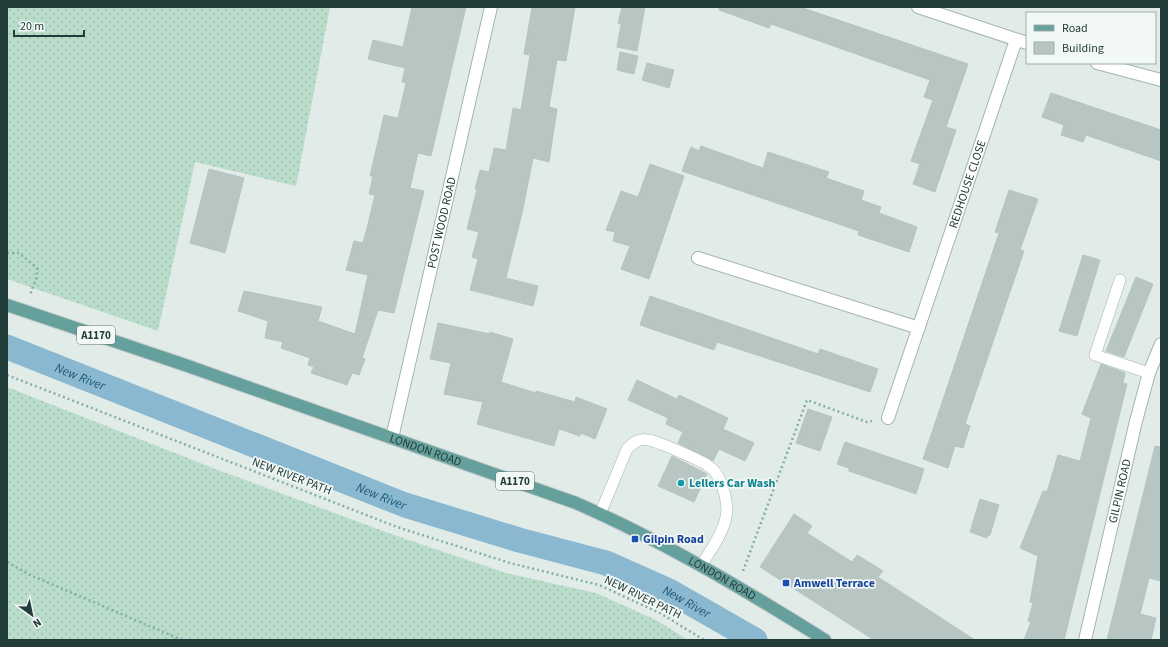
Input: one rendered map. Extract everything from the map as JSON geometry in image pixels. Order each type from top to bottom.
[{"type":"main road","name":"LONDON ROAD","points":[[7,304],[506,477],[600,514],[701,566],[825,640]]},
{"type":"street","name":"POST WOOD ROAD","points":[[392,438],[491,7]]},
{"type":"street","points":[[918,7],[1022,42]]},
{"type":"street","name":"REDHOUSE CLOSE","points":[[888,418],[1022,42]]},
{"type":"street","points":[[1101,64],[1161,80]]},
{"type":"street","points":[[698,258],[919,328]]},
{"type":"street","name":"GILPIN ROAD","points":[[1085,640],[1149,373],[1161,344]]},
{"type":"lane","points":[[1120,280],[1095,355],[1149,373]]},
{"type":"lane","points":[[600,514],[627,449],[633,443],[648,440],[701,461],[711,467],[719,480],[726,497],[727,510],[725,523],[701,566]]},
{"type":"path","points":[[7,253],[19,253],[37,268],[37,276],[24,310]]},
{"type":"path","name":"NEW RIVER PATH","points":[[7,374],[397,528],[510,562],[598,585],[660,613],[704,640]]},
{"type":"path","points":[[735,586],[747,564],[807,400],[867,422],[888,418]]},
{"type":"path","points":[[7,562],[28,574],[182,640]]},
{"type":"green space","points":[[7,7],[330,7],[296,186],[195,162],[158,331],[7,279]]},
{"type":"green space","points":[[7,387],[218,470],[394,535],[506,573],[596,593],[656,620],[688,640],[7,640]]},
{"type":"building","points":[[412,7],[466,7],[431,156],[418,153],[410,188],[424,191],[394,313],[378,310],[362,358],[365,359],[359,375],[352,373],[347,385],[311,373],[314,367],[308,365],[310,358],[281,348],[283,342],[265,338],[268,321],[238,311],[244,291],[322,307],[318,321],[355,334],[368,275],[346,270],[354,241],[363,243],[368,224],[375,195],[369,194],[373,176],[370,176],[384,115],[398,118],[406,83],[402,82],[405,68],[368,59],[373,40],[403,47]]},
{"type":"building","points":[[532,7],[575,7],[566,61],[557,60],[549,107],[557,109],[549,162],[533,158],[522,213],[506,278],[538,286],[533,306],[470,290],[478,259],[472,257],[479,232],[467,229],[480,170],[489,172],[494,148],[506,150],[513,108],[521,110],[530,55],[524,54]]},
{"type":"building","points":[[622,7],[645,7],[637,51],[617,47],[621,24],[618,23]]},
{"type":"building","points":[[719,7],[800,7],[968,64],[946,127],[956,130],[935,192],[913,184],[920,164],[911,161],[933,100],[924,97],[930,80],[771,24],[769,28],[719,10]]},
{"type":"building","points":[[620,52],[638,56],[634,74],[617,70]]},
{"type":"building","points":[[647,63],[674,70],[669,88],[642,80]]},
{"type":"building","points":[[1051,93],[1161,130],[1161,161],[1086,135],[1083,142],[1061,135],[1064,125],[1042,117]]},
{"type":"building","points":[[701,146],[763,168],[768,152],[829,172],[826,178],[864,191],[861,200],[881,207],[879,213],[917,227],[909,252],[858,235],[859,231],[682,171],[691,147],[699,151]]},
{"type":"building","points":[[650,164],[684,176],[649,279],[621,269],[630,246],[613,241],[615,232],[606,230],[621,191],[638,197]]},
{"type":"building","points":[[209,169],[244,178],[225,253],[190,243]]},
{"type":"building","points":[[1009,190],[1038,199],[1020,250],[1024,251],[965,424],[970,426],[963,448],[955,446],[948,468],[923,459],[999,233],[995,232]]},
{"type":"building","points":[[1083,255],[1100,260],[1077,336],[1059,331]]},
{"type":"building","points":[[1136,277],[1153,284],[1124,357],[1106,351]]},
{"type":"building","points":[[650,296],[818,354],[820,349],[878,369],[870,392],[717,342],[714,350],[640,325]]},
{"type":"building","points":[[438,323],[490,334],[490,332],[513,339],[501,382],[536,393],[536,391],[575,402],[576,397],[607,409],[595,439],[581,433],[580,436],[559,429],[554,446],[477,424],[483,402],[444,394],[451,363],[430,359]]},
{"type":"building","points":[[1101,364],[1125,373],[1123,383],[1127,384],[1064,640],[1024,640],[1031,622],[1028,621],[1033,603],[1030,602],[1038,556],[1020,548],[1043,491],[1047,492],[1058,455],[1080,461],[1091,418],[1082,414]]},
{"type":"building","points":[[637,380],[677,399],[679,395],[728,418],[723,429],[754,443],[745,461],[719,449],[713,461],[678,443],[683,432],[666,424],[668,418],[628,400]]},
{"type":"building","points":[[808,409],[832,417],[820,451],[796,443]]},
{"type":"building","points":[[845,442],[924,469],[916,494],[849,471],[849,468],[837,464]]},
{"type":"building","points":[[1155,446],[1161,447],[1161,581],[1149,578],[1140,614],[1156,618],[1151,640],[1107,640]]},
{"type":"building","name":"Lellers Car Wash","points":[[672,456],[707,474],[694,502],[658,486]]},
{"type":"building","points":[[980,499],[999,505],[990,535],[988,535],[987,538],[970,532]]},
{"type":"building","points":[[794,514],[812,526],[807,533],[852,562],[857,555],[883,571],[878,577],[975,640],[874,640],[760,567]]},
{"type":"waterway","name":"New River","points":[[7,347],[405,505],[519,540],[606,563],[671,592],[755,640]]},
{"type":"place","name":"Lellers Car Wash","points":[[681,483]]},
{"type":"place","name":"Gilpin Road","points":[[635,539]]},
{"type":"place","name":"Amwell Terrace","points":[[786,583]]}]
